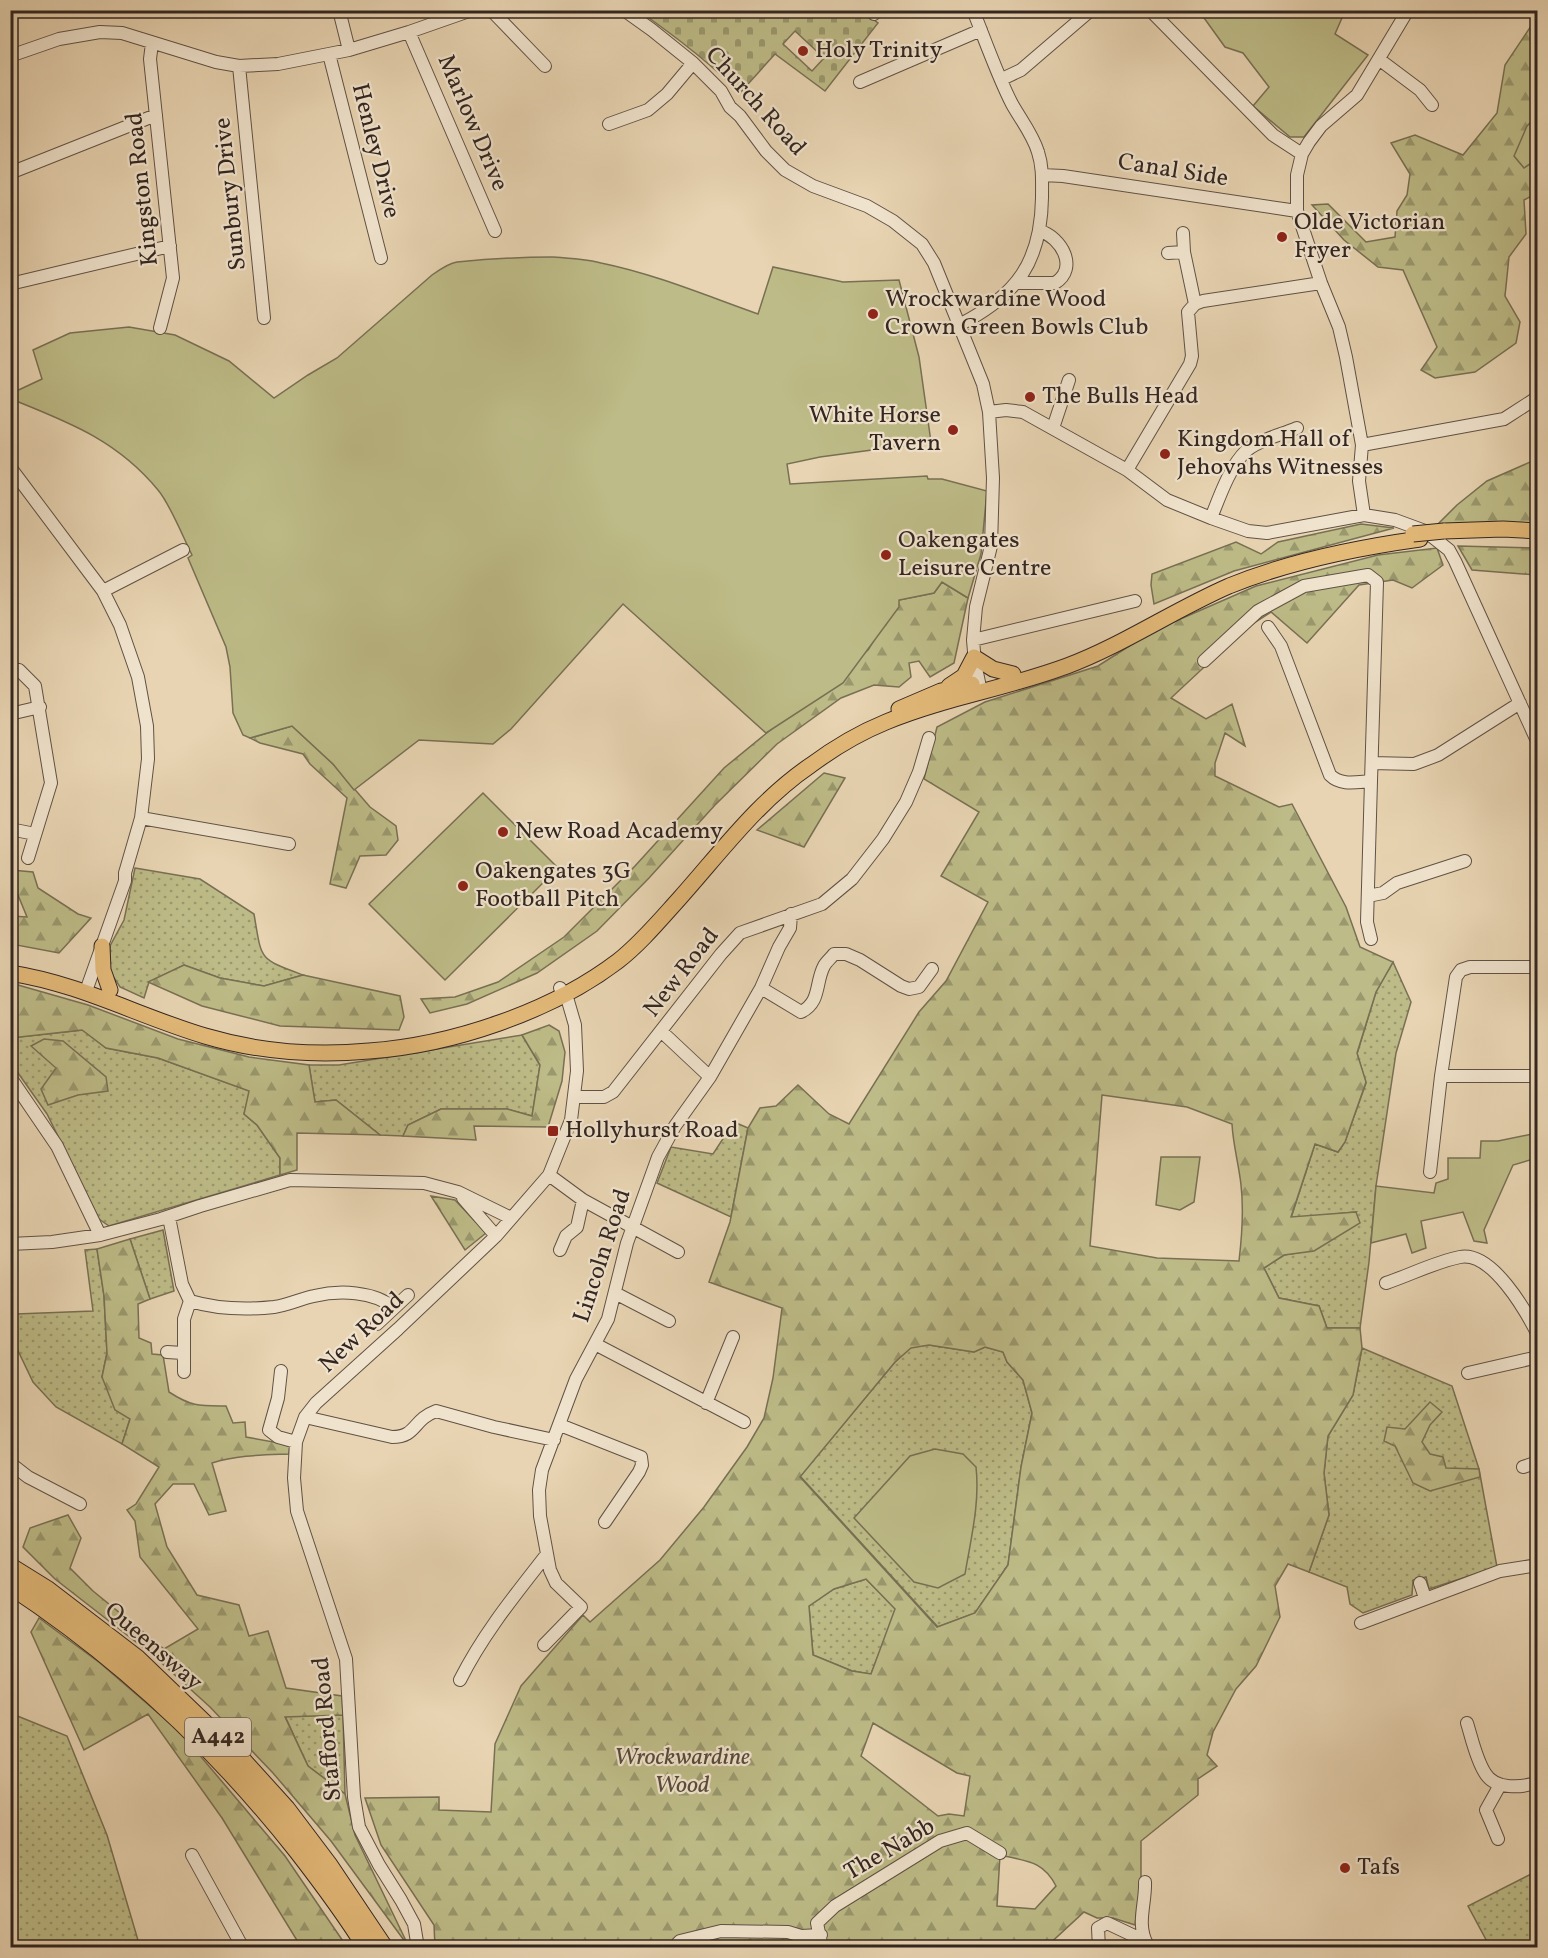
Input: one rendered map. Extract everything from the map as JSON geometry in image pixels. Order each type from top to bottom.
[{"type":"highway","name":"Queensway","points":[[10,1567],[47,1590],[137,1659],[239,1757],[286,1809],[329,1866],[384,1947]]},
{"type":"highway","name":"Queensway","points":[[10,1586],[79,1633],[149,1690],[221,1760],[271,1817],[317,1875],[367,1947]]},
{"type":"main road","points":[[10,964],[38,969],[83,985],[201,1035],[256,1048],[308,1054],[372,1051],[423,1044],[466,1033],[519,1015],[621,959],[678,900],[757,810],[811,765],[870,729],[1013,674],[1072,655],[1225,581],[1305,555],[1350,544],[1416,537],[1503,529],[1538,531]]},
{"type":"main road","points":[[1446,534],[1538,538]]},
{"type":"main road","points":[[10,973],[110,990],[237,1037],[283,1045],[323,1046],[421,1036],[488,1017],[562,991],[610,955],[640,930],[670,900],[755,803],[805,761],[856,729],[918,699],[941,691],[980,687],[1059,669],[1086,659],[1207,597],[1249,579],[1316,559],[1416,537]]},
{"type":"main road","points":[[941,691],[964,676],[974,657],[993,669],[1013,674]]},
{"type":"main road","points":[[102,946],[103,970],[110,990]]},
{"type":"street","points":[[339,10],[349,50]]},
{"type":"street","points":[[10,56],[59,39],[100,32],[122,33],[216,62],[240,66],[278,64],[349,50],[446,21],[472,10]]},
{"type":"street","points":[[491,10],[545,66]]},
{"type":"street","name":"Church Road","points":[[624,10],[693,63],[721,91],[730,107],[784,170],[813,186],[867,206],[893,221],[922,244],[934,263],[961,324],[983,384],[988,412]]},
{"type":"street","points":[[961,324],[984,312],[1016,283],[1035,250],[1040,231],[1042,174],[1038,152],[1011,102],[974,10]]},
{"type":"street","points":[[1002,79],[1021,70],[1091,10]]},
{"type":"street","points":[[1150,10],[1266,128],[1302,154]]},
{"type":"street","points":[[1364,515],[1359,481],[1362,445],[1346,357],[1338,327],[1297,211],[1297,175],[1302,154],[1321,126],[1356,95],[1380,60],[1408,10]]},
{"type":"street","points":[[860,82],[981,30]]},
{"type":"street","name":"Marlow Drive","points":[[409,32],[495,231]]},
{"type":"street","name":"Kingston Road","points":[[152,43],[150,59],[173,278],[160,328]]},
{"type":"street","name":"Henley Drive","points":[[329,54],[381,258]]},
{"type":"street","points":[[1380,60],[1420,90],[1432,105]]},
{"type":"street","points":[[609,123],[648,110],[667,94],[693,63]]},
{"type":"street","name":"Sunbury Drive","points":[[240,66],[264,318]]},
{"type":"street","points":[[10,172],[156,116]]},
{"type":"street","name":"Canal Side","points":[[1042,174],[1297,211]]},
{"type":"street","points":[[1016,283],[1055,283],[1065,274],[1067,260],[1062,249],[1048,233],[1040,231]]},
{"type":"street","points":[[1183,233],[1184,252],[1195,304]]},
{"type":"street","points":[[10,284],[170,246]]},
{"type":"street","points":[[1168,253],[1184,252]]},
{"type":"street","points":[[1127,470],[1190,364],[1192,356],[1188,312],[1195,304],[1321,283]]},
{"type":"street","points":[[1053,428],[1069,380]]},
{"type":"street","points":[[1362,445],[1504,419],[1538,397]]},
{"type":"street","points":[[980,687],[973,640],[976,607],[992,546],[993,478],[988,412],[1006,410],[1023,412],[1053,428],[1127,470],[1167,500],[1248,531],[1267,534],[1364,515],[1395,520],[1425,531],[1449,550],[1538,743]]},
{"type":"street","points":[[1211,518],[1222,490],[1247,450],[1297,428]]},
{"type":"street","points":[[10,467],[103,591],[120,625],[138,677],[147,726],[148,759],[141,818],[125,873],[125,881],[102,946],[83,985]]},
{"type":"street","points":[[103,591],[183,550]]},
{"type":"street","points":[[1204,661],[1258,611],[1304,586],[1368,574],[1377,582],[1367,922],[1371,939]]},
{"type":"street","points":[[973,640],[1134,601]]},
{"type":"street","points":[[1268,627],[1281,646],[1330,775],[1336,781],[1346,783],[1371,781]]},
{"type":"street","points":[[10,669],[19,670],[35,686],[51,783],[28,858]]},
{"type":"street","points":[[1372,763],[1414,764],[1438,754],[1520,703]]},
{"type":"street","points":[[10,714],[40,707]]},
{"type":"street","name":"New Road","points":[[575,1098],[604,1098],[613,1092],[721,954],[741,933],[827,901],[841,890],[867,862],[906,802],[919,772],[929,738]]},
{"type":"street","points":[[141,818],[289,844]]},
{"type":"street","points":[[10,829],[35,834]]},
{"type":"street","points":[[1368,896],[1383,893],[1397,883],[1465,861]]},
{"type":"street","points":[[83,985],[119,878],[125,873]]},
{"type":"street","name":"Lincoln Road","points":[[544,1645],[581,1607],[556,1583],[550,1570],[540,1516],[539,1490],[542,1470],[576,1379],[608,1319],[622,1258],[658,1157],[667,1139],[710,1077],[761,988],[790,928],[791,914]]},
{"type":"street","points":[[761,988],[801,1012],[809,1008],[824,966],[834,954],[846,954],[860,960],[909,989],[919,987],[932,969]]},
{"type":"street","points":[[1430,1172],[1456,977],[1461,970],[1470,967],[1538,967]]},
{"type":"street","name":"New Road","points":[[295,1464],[296,1442],[304,1417],[316,1403],[496,1236],[549,1175],[572,1120],[577,1071],[576,1034],[562,991]]},
{"type":"street","points":[[662,1032],[710,1077]]},
{"type":"street","points":[[1441,1076],[1533,1076],[1538,1073]]},
{"type":"street","points":[[10,1077],[57,1146],[100,1235]]},
{"type":"street","points":[[549,1175],[583,1200],[678,1252]]},
{"type":"street","points":[[10,1244],[52,1242],[100,1235],[290,1180],[424,1183],[458,1192],[511,1218]]},
{"type":"street","points":[[458,1192],[496,1236]]},
{"type":"street","points":[[560,1250],[566,1236],[577,1227],[583,1200]]},
{"type":"street","points":[[168,1217],[182,1284],[190,1301],[184,1319],[184,1372]]},
{"type":"street","points":[[1386,1283],[1462,1256],[1478,1259],[1493,1268],[1538,1335]]},
{"type":"street","points":[[190,1301],[209,1306],[272,1307],[328,1293],[368,1295],[386,1301],[394,1308]]},
{"type":"street","points":[[615,1293],[669,1321]]},
{"type":"street","points":[[377,1324],[408,1295]]},
{"type":"street","points":[[706,1403],[733,1336]]},
{"type":"street","points":[[595,1344],[744,1422]]},
{"type":"street","points":[[167,1352],[183,1353]]},
{"type":"street","points":[[1468,1373],[1538,1357]]},
{"type":"street","points":[[281,1371],[278,1398],[268,1430],[278,1437],[296,1442]]},
{"type":"street","points":[[304,1417],[392,1437],[402,1437],[408,1435],[419,1420],[436,1411],[554,1440]]},
{"type":"street","points":[[560,1425],[641,1457],[642,1465],[639,1472],[605,1522]]},
{"type":"street","points":[[1523,1467],[1538,1462]]},
{"type":"street","points":[[10,1463],[28,1477],[80,1504]]},
{"type":"street","name":"Stafford Road","points":[[295,1464],[297,1511],[346,1659],[354,1797],[359,1827],[414,1924],[418,1947]]},
{"type":"street","points":[[460,1672],[492,1624],[547,1554]]},
{"type":"street","points":[[1361,1623],[1500,1570],[1538,1565]]},
{"type":"street","points":[[1420,1583],[1425,1598]]},
{"type":"street","points":[[1467,1724],[1486,1775],[1500,1785],[1526,1786],[1538,1782]]},
{"type":"street","points":[[1498,1839],[1486,1810],[1500,1785]]},
{"type":"street","name":"The Nabb","points":[[673,1947],[680,1941],[721,1931],[788,1932],[821,1941],[817,1923],[835,1906],[940,1841],[967,1833],[999,1853]]},
{"type":"street","points":[[192,1855],[243,1947]]},
{"type":"street","points":[[1145,1882],[1146,1896],[1142,1908],[1142,1926],[1147,1944]]},
{"type":"street","points":[[1099,1947],[1098,1928],[1107,1923],[1147,1944]]},
{"type":"green space","points":[[1264,10],[1276,12],[1282,10],[1345,11],[1335,34],[1368,55],[1304,137],[1290,137],[1253,106],[1269,87],[1243,53],[1225,47],[1199,11]]},
{"type":"green space","points":[[639,11],[862,11],[878,23],[825,91],[775,54],[740,93],[704,60]],"holes":[[[795,31],[824,58],[812,71],[783,44]]]},
{"type":"green space","points":[[1537,22],[1537,193],[1524,200],[1526,234],[1509,257],[1505,296],[1520,322],[1516,343],[1475,372],[1435,378],[1421,370],[1437,347],[1403,270],[1378,267],[1344,240],[1312,205],[1328,204],[1366,242],[1395,237],[1397,211],[1407,195],[1410,174],[1391,143],[1415,135],[1463,155],[1497,113],[1505,65],[1531,26]]},
{"type":"green space","points":[[1537,116],[1537,159],[1524,168],[1514,156],[1527,126]]},
{"type":"green space","points":[[551,257],[589,261],[641,273],[758,314],[773,267],[843,282],[899,280],[919,357],[931,442],[820,457],[787,464],[790,484],[927,476],[928,479],[942,479],[987,491],[981,554],[968,598],[942,582],[934,593],[899,600],[899,607],[843,683],[766,733],[623,604],[511,729],[493,744],[419,740],[354,790],[333,764],[292,726],[250,738],[243,735],[233,713],[230,667],[226,647],[188,558],[192,555],[167,504],[142,473],[108,445],[72,425],[11,399],[10,394],[42,379],[33,350],[70,333],[129,327],[175,335],[229,361],[274,398],[337,358],[432,275],[447,265],[480,260]]},
{"type":"green space","points":[[1537,459],[1537,524],[1437,525],[1457,505],[1487,481]]},
{"type":"green space","points":[[1361,524],[1394,528],[1234,571],[1154,604],[1152,574],[1236,542],[1261,554],[1278,542]]},
{"type":"green space","points":[[1458,546],[1537,548],[1537,575],[1472,570]]},
{"type":"green space","name":"Wrockwardine Wood","points":[[1437,548],[1443,565],[1412,588],[1393,580],[1359,585],[1307,643],[1271,612],[1246,628],[1171,698],[1206,719],[1232,704],[1245,746],[1225,733],[1215,763],[1215,776],[1279,807],[1292,804],[1346,907],[1360,947],[1393,962],[1376,992],[1357,1053],[1366,1082],[1345,1142],[1338,1152],[1315,1144],[1291,1217],[1356,1212],[1360,1223],[1314,1251],[1284,1255],[1264,1268],[1279,1298],[1319,1306],[1327,1328],[1360,1328],[1362,1348],[1353,1395],[1328,1436],[1324,1473],[1329,1515],[1309,1572],[1288,1564],[1275,1586],[1280,1617],[1256,1666],[1236,1689],[1213,1732],[1207,1755],[1217,1766],[1198,1779],[1198,1795],[1141,1841],[1141,1878],[1135,1925],[1113,1918],[1097,1918],[1084,1912],[1045,1948],[435,1947],[434,1925],[381,1845],[365,1798],[439,1797],[439,1810],[491,1812],[495,1744],[521,1686],[583,1615],[590,1622],[660,1560],[704,1507],[747,1447],[764,1418],[773,1378],[782,1308],[709,1282],[730,1222],[748,1128],[760,1108],[776,1106],[798,1085],[829,1114],[849,1124],[919,1012],[946,981],[988,902],[941,876],[979,812],[924,779],[937,727],[985,702],[1098,666],[1153,631],[1256,586],[1378,555]],"holes":[[[1102,1095],[1187,1107],[1232,1124],[1242,1195],[1239,1261],[1157,1258],[1090,1246]],[[929,1345],[974,1352],[985,1347],[1003,1352],[1007,1362],[1023,1380],[1032,1413],[1021,1467],[1008,1565],[975,1613],[937,1627],[800,1477],[895,1362],[911,1348]],[[866,1579],[895,1609],[871,1674],[852,1671],[813,1655],[809,1606],[834,1589]],[[873,1723],[957,1773],[970,1776],[964,1816],[949,1814],[938,1816],[861,1756]],[[1000,1855],[1039,1866],[1051,1877],[1056,1886],[1035,1909],[997,1906]]]},
{"type":"green space","points":[[942,582],[968,598],[954,663],[930,677],[919,661],[909,663],[911,677],[899,687],[874,685],[841,698],[777,744],[715,805],[597,931],[537,973],[467,1004],[430,1013],[421,999],[455,997],[498,982],[564,937],[635,866],[724,768],[868,650],[899,600],[934,593]]},
{"type":"green space","points":[[292,726],[333,764],[370,807],[396,826],[398,840],[386,855],[360,856],[346,888],[330,884],[347,798],[310,764],[303,754],[260,743],[250,738]]},
{"type":"green space","points":[[824,773],[845,778],[804,847],[757,830]]},
{"type":"green space","name":"Oakengates 3G Football Pitch","points":[[483,793],[558,868],[445,980],[369,904]]},
{"type":"green space","points":[[135,868],[200,879],[254,914],[261,949],[270,961],[303,975],[264,986],[220,978],[184,965],[149,982],[144,998],[120,987],[109,970],[110,946],[124,920]]},
{"type":"green space","points":[[11,870],[33,872],[38,888],[78,914],[91,918],[59,953],[11,944],[11,916],[27,917],[11,878]]},
{"type":"green space","points":[[1393,962],[1411,1002],[1396,1053],[1376,1186],[1360,1328],[1327,1328],[1319,1306],[1279,1298],[1264,1268],[1284,1255],[1314,1250],[1356,1212],[1291,1218],[1315,1144],[1338,1152],[1345,1142],[1366,1083],[1357,1054],[1376,992]]},
{"type":"green space","points":[[184,965],[220,978],[264,986],[303,975],[400,996],[404,1017],[399,1030],[280,1026],[202,1006],[148,982]]},
{"type":"green space","points":[[11,983],[88,1005],[178,1039],[249,1057],[309,1065],[315,1102],[336,1100],[380,1135],[297,1133],[297,1170],[280,1175],[280,1158],[257,1125],[244,1114],[249,1091],[158,1058],[106,1048],[82,1030],[11,1038]]},
{"type":"green space","points":[[549,1025],[559,1031],[565,1052],[562,1081],[548,1127],[474,1126],[476,1140],[403,1136],[408,1125],[441,1109],[507,1109],[532,1116],[540,1065],[522,1035]]},
{"type":"green space","points":[[83,1030],[106,1048],[158,1058],[250,1091],[244,1114],[257,1125],[280,1158],[280,1175],[109,1226],[99,1219],[47,1114],[11,1063],[10,1038]]},
{"type":"green space","points":[[522,1035],[540,1065],[532,1116],[507,1109],[441,1109],[408,1125],[403,1136],[380,1135],[336,1100],[315,1102],[309,1065],[339,1065]]},
{"type":"green space","points":[[44,1039],[63,1041],[106,1077],[108,1091],[78,1095],[48,1105],[41,1089],[56,1068],[31,1046]]},
{"type":"green space","points":[[734,1122],[748,1128],[731,1217],[657,1183],[671,1147],[713,1154]]},
{"type":"green space","points":[[1537,1133],[1537,1158],[1513,1165],[1484,1230],[1487,1243],[1474,1241],[1463,1212],[1421,1221],[1426,1248],[1412,1253],[1406,1234],[1371,1243],[1376,1186],[1434,1193],[1436,1183],[1448,1179],[1448,1158],[1480,1158],[1481,1141],[1498,1141]]},
{"type":"green space","points":[[1161,1157],[1200,1157],[1194,1202],[1180,1210],[1156,1205]]},
{"type":"green space","points":[[431,1196],[455,1200],[486,1233],[465,1250]]},
{"type":"green space","points":[[163,1230],[174,1291],[150,1299],[130,1239]]},
{"type":"green space","points":[[130,1239],[150,1299],[138,1304],[139,1338],[151,1343],[152,1354],[163,1355],[169,1392],[196,1405],[226,1406],[233,1423],[245,1422],[246,1437],[290,1445],[289,1454],[241,1457],[212,1463],[226,1511],[209,1515],[194,1484],[173,1484],[155,1504],[167,1547],[197,1595],[239,1605],[249,1636],[268,1631],[286,1688],[342,1696],[343,1715],[285,1717],[308,1766],[345,1794],[355,1835],[409,1947],[331,1841],[273,1773],[210,1707],[154,1656],[55,1579],[23,1547],[30,1528],[68,1515],[81,1538],[70,1568],[93,1591],[164,1649],[198,1629],[140,1557],[135,1521],[127,1510],[136,1504],[159,1467],[122,1444],[130,1419],[115,1410],[102,1377],[107,1353],[104,1296],[97,1249]]},
{"type":"green space","points":[[97,1249],[104,1296],[107,1353],[102,1377],[130,1419],[122,1444],[56,1407],[33,1382],[11,1336],[10,1304],[16,1314],[93,1311],[85,1250]]},
{"type":"green space","points":[[929,1345],[974,1352],[985,1347],[1003,1352],[1007,1362],[1023,1380],[1032,1413],[1021,1467],[1008,1565],[975,1613],[938,1627],[800,1476],[895,1362],[911,1347]]},
{"type":"green space","points":[[1362,1348],[1452,1386],[1479,1469],[1497,1567],[1429,1589],[1426,1577],[1413,1580],[1412,1595],[1363,1613],[1350,1604],[1347,1587],[1309,1572],[1329,1515],[1324,1473],[1328,1436],[1353,1395]]},
{"type":"green space","points":[[1430,1402],[1442,1412],[1430,1425],[1422,1442],[1430,1454],[1443,1457],[1446,1468],[1479,1469],[1480,1477],[1430,1491],[1413,1483],[1395,1446],[1384,1441],[1387,1427],[1405,1429]]},
{"type":"green space","points":[[935,1449],[963,1454],[976,1467],[977,1480],[974,1520],[965,1574],[938,1588],[914,1582],[854,1518],[910,1456]]},
{"type":"green space","points":[[866,1579],[896,1609],[871,1674],[852,1671],[813,1655],[809,1606],[834,1589]]},
{"type":"green space","points":[[39,1618],[100,1663],[180,1732],[285,1856],[347,1947],[301,1947],[222,1818],[148,1714],[84,1750],[31,1632]]},
{"type":"green space","points":[[10,1713],[67,1736],[107,1835],[140,1947],[15,1947],[11,1939]]},
{"type":"green space","points":[[343,1715],[345,1794],[308,1766],[285,1716]]},
{"type":"green space","points":[[1537,1871],[1537,1947],[1490,1947],[1468,1906]]},
{"type":"place","name":"Holy Trinity","points":[[803,51]]},
{"type":"place","name":"Olde Victorian Fryer","points":[[1282,237]]},
{"type":"place","name":"Wrockwardine Wood Crown Green Bowls Club","points":[[873,314]]},
{"type":"place","name":"The Bulls Head","points":[[1030,397]]},
{"type":"place","name":"White Horse Tavern","points":[[953,430]]},
{"type":"place","name":"Kingdom Hall of Jehovahs Witnesses","points":[[1165,454]]},
{"type":"place","name":"Oakengates Leisure Centre","points":[[886,555]]},
{"type":"place","name":"New Road Academy","points":[[503,832]]},
{"type":"place","name":"Oakengates 3G Football Pitch","points":[[463,886]]},
{"type":"place","name":"Hollyhurst Road","points":[[553,1131]]},
{"type":"place","name":"Tafs","points":[[1345,1868]]}]
